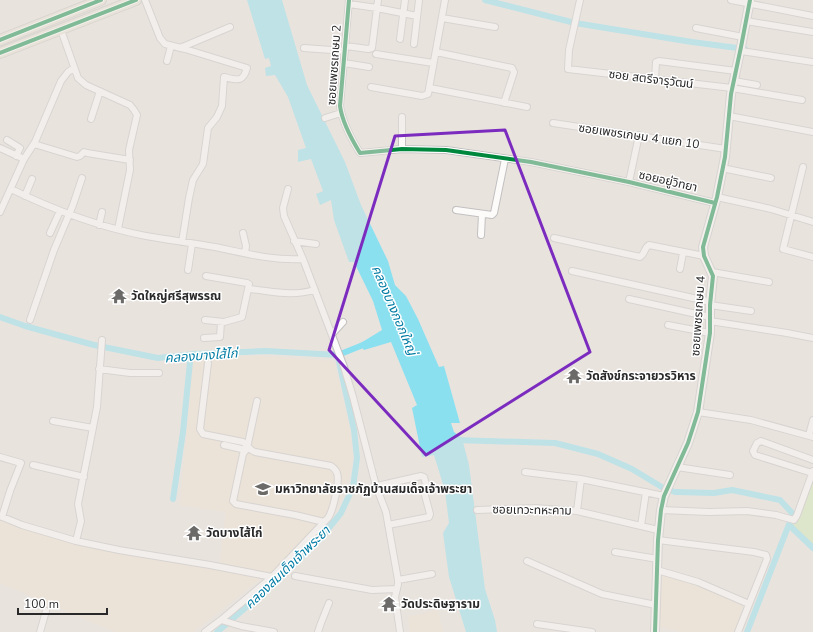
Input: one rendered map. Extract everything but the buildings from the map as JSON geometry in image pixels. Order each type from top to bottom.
[{"type":"main road","points":[[0,53],[136,0]]},
{"type":"main road","points":[[0,40],[100,1],[102,13]]},
{"type":"street","points":[[144,0],[160,38],[165,44],[247,68],[242,79],[238,80],[224,77],[222,106],[217,117],[208,128],[203,164],[193,180],[182,242]]},
{"type":"street","points":[[304,48],[372,48],[378,0]]},
{"type":"street","points":[[400,39],[405,0]]},
{"type":"street","points":[[414,44],[419,0]]},
{"type":"street","points":[[371,87],[422,96],[428,94],[445,0]]},
{"type":"street","name":"ซอย สตรีจารุวัฒน์","points":[[580,0],[569,50],[567,67],[570,70],[655,80],[733,85]]},
{"type":"street","points":[[731,0],[749,2],[813,16]]},
{"type":"street","points":[[349,2],[417,16]]},
{"type":"street","name":"ซอยเพชรเกษม 2","points":[[349,2],[341,112],[359,152]]},
{"type":"street","points":[[554,238],[640,257],[644,254],[648,245],[704,256],[703,247],[716,200],[726,149],[733,85],[741,50],[749,2]]},
{"type":"street","points":[[442,18],[495,27]]},
{"type":"street","points":[[746,21],[813,32]]},
{"type":"street","points":[[180,48],[230,27]]},
{"type":"street","points":[[696,28],[743,37]]},
{"type":"street","points":[[61,30],[78,78],[81,81],[130,106],[137,115],[129,150],[130,170],[118,229]]},
{"type":"street","points":[[167,61],[171,46]]},
{"type":"street","points":[[741,50],[813,62]]},
{"type":"street","points":[[436,52],[512,68],[514,72],[504,103]]},
{"type":"street","points":[[376,54],[433,63]]},
{"type":"street","points":[[655,80],[656,62],[659,61],[736,71]]},
{"type":"street","points":[[344,64],[368,67]]},
{"type":"street","points":[[0,212],[12,189],[24,160],[34,144],[61,81],[68,72],[74,68]]},
{"type":"street","points":[[733,85],[757,85]]},
{"type":"street","points":[[733,85],[802,100]]},
{"type":"street","points":[[430,88],[527,107]]},
{"type":"street","points":[[91,119],[100,91]]},
{"type":"street","points":[[325,118],[341,112]]},
{"type":"street","points":[[729,116],[813,132]]},
{"type":"street","points":[[402,117],[402,149]]},
{"type":"street","name":"ซอยเพชรเกษม 4 แยก 10","points":[[553,123],[726,149]]},
{"type":"street","points":[[629,182],[639,135]]},
{"type":"street","points":[[7,140],[20,148],[16,156]]},
{"type":"street","points":[[34,144],[77,157],[84,152],[87,152],[130,160]]},
{"type":"street","points":[[0,148],[24,160]]},
{"type":"street","name":"ซอยอยู่วิทยา","points":[[359,152],[402,149],[446,150],[531,162],[791,215],[813,222]]},
{"type":"street","points":[[456,210],[492,215],[494,213],[505,159]]},
{"type":"street","points":[[803,167],[783,249],[813,257]]},
{"type":"street","points":[[722,168],[771,178]]},
{"type":"street","points":[[30,320],[54,250],[82,178]]},
{"type":"street","points":[[26,196],[32,179]]},
{"type":"street","points":[[12,189],[60,211],[99,225],[146,236],[271,259],[303,259]]},
{"type":"street","points":[[288,189],[283,208],[284,216],[303,259],[341,358],[377,486],[386,512],[398,580],[395,597],[400,632]]},
{"type":"street","points":[[50,233],[60,211]]},
{"type":"street","points":[[99,225],[102,212]]},
{"type":"street","points":[[481,234],[482,214]]},
{"type":"street","points":[[243,233],[246,246],[245,253]]},
{"type":"street","points":[[294,241],[316,244]]},
{"type":"street","points":[[188,270],[192,244]]},
{"type":"street","points":[[680,269],[683,253]]},
{"type":"street","name":"ซอยเพชรเกษม 4","points":[[655,632],[658,530],[661,510],[667,490],[688,443],[698,412],[710,333],[710,303],[713,276],[704,256]]},
{"type":"street","points":[[572,271],[751,311]]},
{"type":"street","points":[[712,272],[769,282]]},
{"type":"street","points":[[204,320],[220,322],[243,316],[249,284],[206,276]]},
{"type":"street","points":[[248,289],[292,294],[314,290]]},
{"type":"street","points":[[629,300],[710,319],[813,338]]},
{"type":"street","points":[[204,338],[220,337],[220,322]]},
{"type":"street","points":[[332,334],[342,322]]},
{"type":"street","points":[[668,325],[710,333]]},
{"type":"street","points":[[76,541],[81,521],[78,504],[97,407],[102,344]]},
{"type":"street","points":[[208,363],[200,429],[201,432],[206,436],[243,442],[247,448]]},
{"type":"street","points":[[99,368],[128,373],[159,373]]},
{"type":"street","points":[[257,401],[247,448],[243,454],[233,501],[235,503],[324,522]]},
{"type":"street","points":[[698,412],[751,420],[811,436],[813,420]]},
{"type":"street","points":[[53,422],[93,428]]},
{"type":"street","points":[[661,510],[709,512],[747,511],[776,515],[791,520],[795,519],[812,472],[755,455],[753,451],[757,443],[761,441],[813,460]]},
{"type":"street","points":[[204,632],[226,622],[272,577],[330,515],[335,499],[338,475],[335,469],[331,466],[255,452],[247,448],[224,445]]},
{"type":"street","points":[[0,457],[21,463],[1,516],[22,525],[76,541],[272,577]]},
{"type":"street","points":[[33,465],[84,477]]},
{"type":"street","points":[[677,467],[730,475]]},
{"type":"street","points":[[525,472],[581,479],[646,492],[667,490]]},
{"type":"street","points":[[377,486],[421,476],[424,477],[426,484],[423,488],[430,514],[428,518],[388,525]]},
{"type":"street","points":[[577,511],[581,479]]},
{"type":"street","points":[[641,526],[646,492]]},
{"type":"street","name":"ซอยเทวะทหะคาม","points":[[477,510],[535,508],[577,511],[658,530]]},
{"type":"street","points":[[658,540],[754,552],[766,555],[767,560],[738,632]]},
{"type":"street","points":[[615,552],[658,559]]},
{"type":"street","points":[[527,561],[602,594],[656,605]]},
{"type":"street","points":[[658,570],[698,582],[749,604]]},
{"type":"street","points":[[398,580],[432,574]]},
{"type":"street","points":[[295,576],[372,590],[396,589]]},
{"type":"street","points":[[318,632],[329,603]]},
{"type":"street","points":[[40,632],[46,611]]},
{"type":"street","points":[[226,622],[274,632]]},
{"type":"street","points":[[537,624],[592,632]]},
{"type":"highlighted area","points":[[505,130],[590,352],[426,455],[329,350],[395,136]]},
{"type":"shaded area","name":"มหาวิทยาลัยราชภัฏบ้านสมเด็จเจ้าพระยา","points":[[263,356],[334,361],[350,429],[353,457],[350,474],[336,512],[276,576],[269,572],[193,632],[115,632],[0,583],[0,516],[73,544],[219,569],[226,512],[180,505],[193,357]]},
{"type":"shaded area","points":[[659,571],[684,578],[743,605],[735,632],[683,632],[657,626]]},
{"type":"shaded area","points":[[438,610],[443,632],[410,632],[408,617]]},
{"type":"green space","points":[[813,477],[813,546],[791,524]]},
{"type":"water","name":"คลองบางกอกใหญ่","points":[[247,0],[282,0],[307,85],[345,162],[361,205],[388,261],[395,285],[406,296],[439,367],[444,366],[460,423],[451,423],[454,432],[462,438],[469,465],[485,589],[495,620],[497,632],[466,632],[449,577],[443,533],[449,523],[445,491],[434,455],[422,457],[412,408],[417,405],[391,342],[364,350],[359,344],[382,330],[373,301],[354,262],[349,262],[334,220],[331,200],[320,205],[316,194],[323,191],[311,159],[298,162],[298,150],[306,148],[288,97],[275,75],[266,76],[265,68],[271,66],[269,58],[265,59]]},
{"type":"waterway","points":[[485,0],[575,23],[745,49]]},
{"type":"waterway","name":"คลองบางไส้ไก่","points":[[0,317],[25,326],[94,345],[158,358],[195,354],[266,351],[338,355],[368,343]]},
{"type":"waterway","points":[[173,499],[183,432],[190,362],[189,355]]},
{"type":"waterway","name":"คลองสมเด็จเจ้าพระยา","points":[[217,632],[271,586],[320,539],[341,513],[353,487],[357,458],[354,430],[338,357]]},
{"type":"waterway","points":[[455,440],[555,443],[598,454],[632,469],[665,489],[675,492],[714,493],[732,490],[780,500],[793,514],[747,632]]},
{"type":"waterway","points":[[789,525],[813,548]]},
{"type":"cycle path","points":[[0,40],[101,0]]},
{"type":"cycle path","points":[[0,53],[136,0]]},
{"type":"cycle path","points":[[349,0],[340,106],[345,124],[360,153],[402,149],[446,150],[531,162],[629,182],[715,203]]},
{"type":"cycle path","points":[[655,632],[658,540],[661,510],[664,496],[688,443],[698,412],[710,333],[710,305],[713,276],[704,256],[703,247],[717,197],[725,157],[731,94],[750,0]]},
{"type":"place","name":"วัดใหญ่ศรีสุพรรณ","points":[[119,296]]},
{"type":"place","name":"วัดสังข์กระจายวรวิหาร","points":[[574,376]]},
{"type":"place","name":"มหาวิทยาลัยราชภัฏบ้านสมเด็จเจ้าพระยา","points":[[263,489]]},
{"type":"place","name":"วัดบางไส้ไก่","points":[[194,533]]},
{"type":"place","name":"วัดประดิษฐาราม","points":[[389,604]]}]
